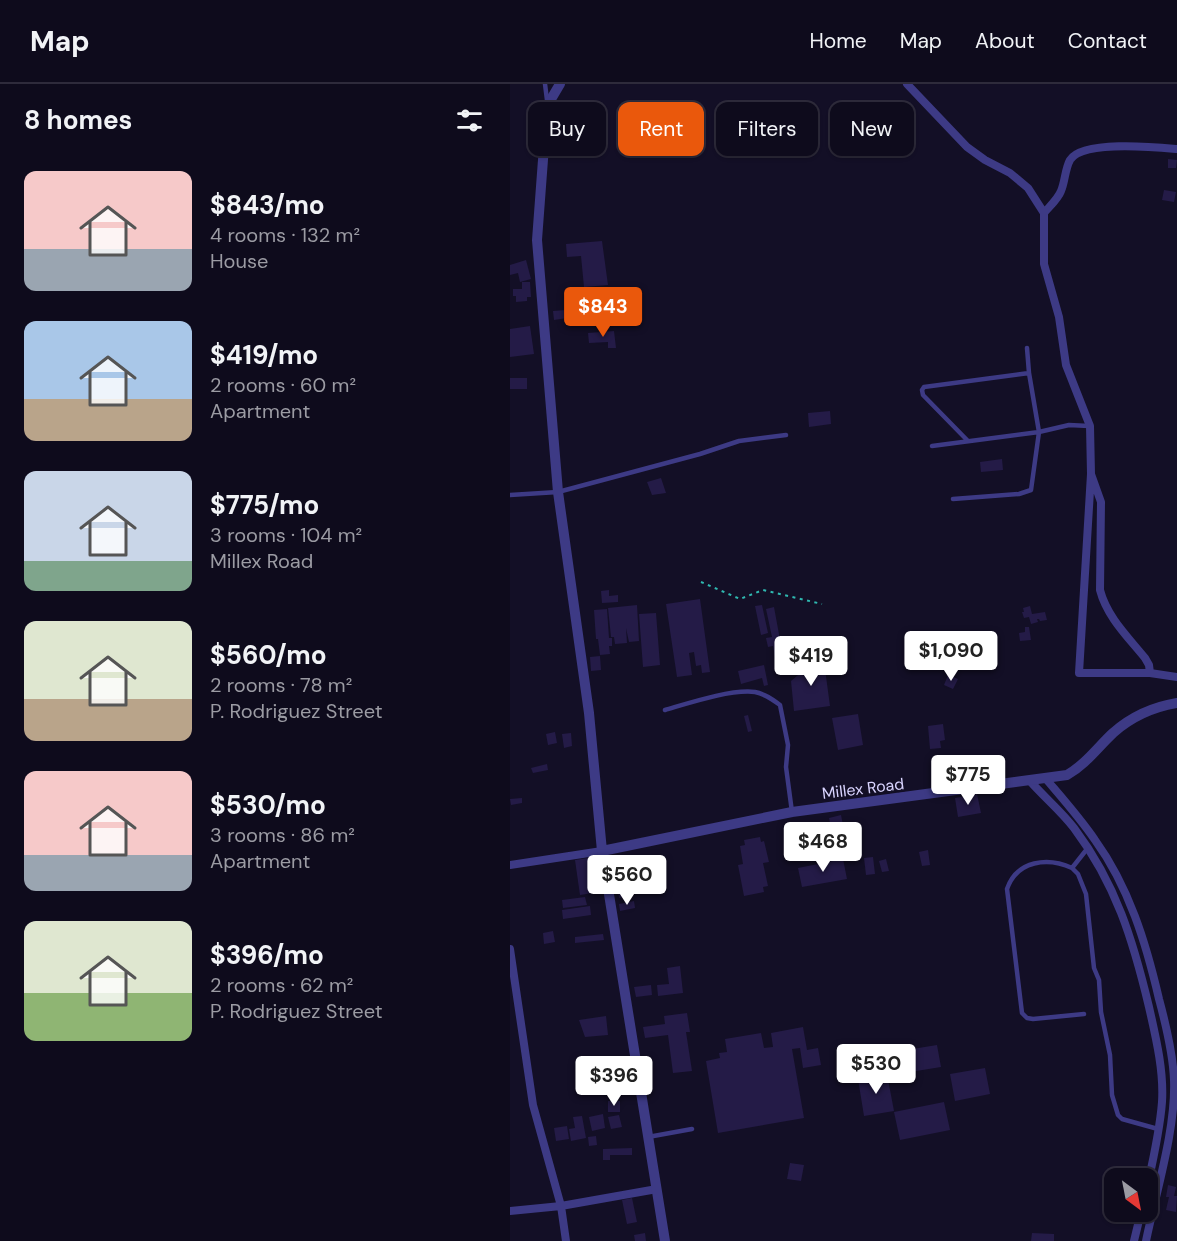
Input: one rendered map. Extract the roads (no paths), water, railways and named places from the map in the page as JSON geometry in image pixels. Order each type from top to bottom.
[{"type":"street","points":[[549,102],[560,84]]},
{"type":"street","points":[[907,84],[967,147],[985,160],[1010,173],[1028,188],[1044,213],[1044,264],[1059,317],[1066,364],[1090,426],[1091,474],[1079,673],[1150,673],[1177,677]]},
{"type":"street","points":[[1044,213],[1060,194],[1069,162],[1076,153],[1086,149],[1130,145],[1177,149]]},
{"type":"street","points":[[543,156],[537,240],[558,492],[589,713],[602,851],[665,1241]]},
{"type":"street","points":[[1091,474],[1101,502],[1103,601],[1145,658],[1150,673]]},
{"type":"street","name":"Millex Road","points":[[602,851],[792,812],[1067,775],[1082,766],[1114,732],[1143,713],[1160,706],[1177,704]]},
{"type":"street","points":[[1046,779],[1096,841],[1122,887],[1135,914],[1167,1030],[1174,1081],[1172,1104],[1167,1143],[1146,1241]]},
{"type":"street","points":[[1030,781],[1073,827],[1113,891],[1125,918],[1155,1035],[1162,1085],[1162,1103],[1151,1168]]},
{"type":"street","points":[[510,866],[602,851]]},
{"type":"street","points":[[510,949],[533,1105],[561,1206],[566,1241]]},
{"type":"street","points":[[510,1210],[561,1206],[657,1189]]},
{"type":"street","points":[[1134,1241],[1139,1222]]},
{"type":"lane","points":[[546,84],[547,102]]},
{"type":"lane","points":[[953,499],[1019,494],[1031,490],[1039,432],[1029,373],[1028,348]]},
{"type":"lane","points":[[967,440],[923,395],[924,387],[1029,373]]},
{"type":"lane","points":[[932,446],[1039,432],[1069,425],[1090,426]]},
{"type":"lane","points":[[510,495],[558,492],[700,454],[739,441],[786,435]]},
{"type":"lane","points":[[665,710],[719,696],[753,692],[767,695],[780,705],[788,745],[786,766],[792,812]]},
{"type":"lane","points":[[1072,868],[1088,849]]},
{"type":"lane","points":[[1084,1014],[1027,1018],[1022,1013],[1007,889],[1014,874],[1037,862],[1048,861],[1072,868],[1078,874],[1086,894],[1094,968],[1099,980],[1101,1012],[1110,1055],[1115,1106],[1122,1119],[1158,1129]]},
{"type":"lane","points":[[648,1137],[692,1129]]}]
